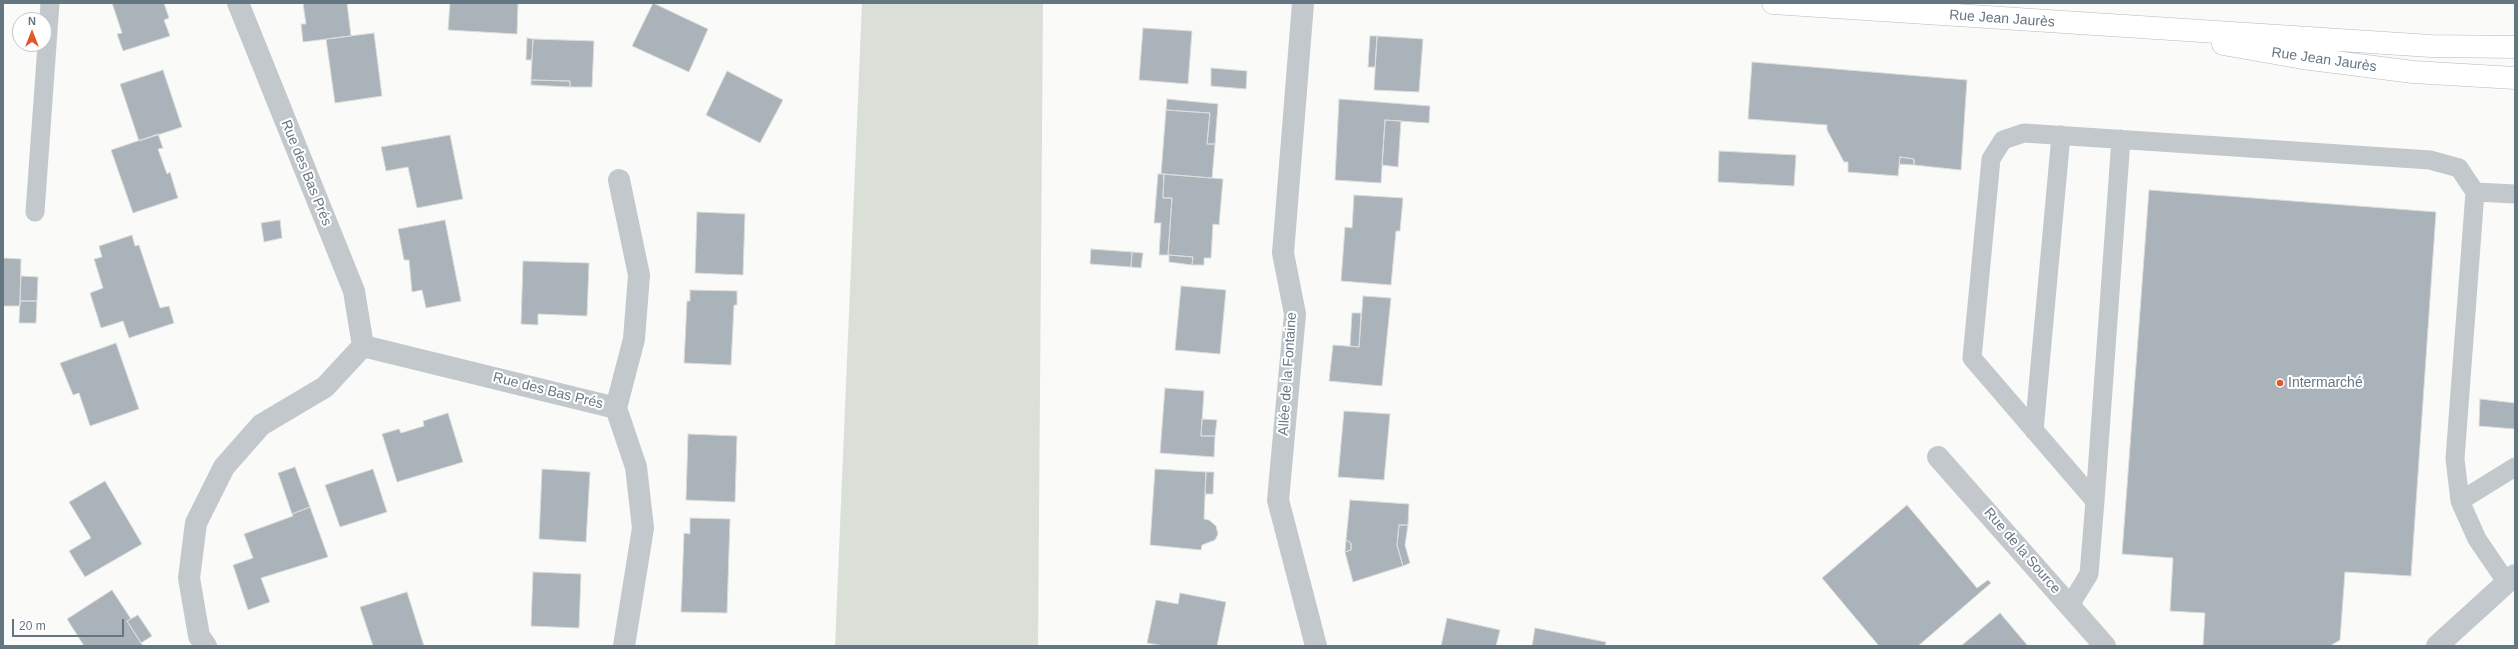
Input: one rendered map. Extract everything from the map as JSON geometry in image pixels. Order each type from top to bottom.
[{"type":"street","name":"Rue des Bas Prés","points":[[238,3],[354,291],[364,346],[616,408]]},
{"type":"street","name":"Allée de la Fontaine","points":[[1303,3],[1282,253],[1295,314],[1278,500],[1316,646]]},
{"type":"street","name":"Rue Jean Jaurès","points":[[1773,3],[2135,28],[2305,36],[2431,46],[2515,47]]},
{"type":"street","name":"Rue Jean Jaurès","points":[[2135,28],[2303,58],[2413,72],[2515,78]]},
{"type":"street","name":"Rue des Bas Prés","points":[[619,180],[639,275],[634,340],[616,408],[636,467],[643,528],[624,646]]},
{"type":"street","points":[[206,646],[199,636],[189,578],[196,523],[224,467],[261,425],[325,387],[364,346]]},
{"type":"street","name":"Rue de la Source","points":[[1938,457],[2105,646]]},
{"type":"street","points":[[2437,646],[2511,579]]},
{"type":"lane","points":[[35,212],[50,3]]},
{"type":"lane","points":[[2096,501],[1972,358],[1991,159],[2003,140],[2024,133],[2430,160],[2459,168],[2475,192],[2455,459],[2460,501],[2478,538],[2511,579]]},
{"type":"lane","points":[[2034,431],[2061,136]]},
{"type":"lane","points":[[2070,605],[2089,574],[2096,501],[2121,139]]},
{"type":"lane","points":[[2475,192],[2515,194]]},
{"type":"lane","points":[[2460,501],[2515,467]]},
{"type":"shaded area","points":[[862,3],[1043,3],[1038,646],[835,646]]},
{"type":"building","points":[[112,3],[164,3],[169,18],[164,20],[170,36],[123,51],[117,34],[122,33]]},
{"type":"building","points":[[303,3],[347,3],[351,36],[303,42],[301,24],[306,24]]},
{"type":"building","points":[[450,3],[518,3],[517,34],[448,30]]},
{"type":"building","points":[[653,3],[708,29],[689,72],[632,46]]},
{"type":"building","points":[[1143,28],[1192,31],[1188,84],[1139,80]]},
{"type":"building","points":[[374,33],[382,96],[335,103],[326,39]]},
{"type":"building","points":[[1370,36],[1377,36],[1375,67],[1368,67]]},
{"type":"building","points":[[1377,36],[1423,39],[1419,92],[1374,90]]},
{"type":"building","points":[[527,38],[533,39],[532,60],[526,60]]},
{"type":"building","points":[[533,39],[594,41],[592,87],[570,87],[570,81],[531,80]]},
{"type":"building","points":[[1752,62],[1967,80],[1961,170],[1914,165],[1914,159],[1900,157],[1898,176],[1848,172],[1848,162],[1844,162],[1827,130],[1827,125],[1748,119]]},
{"type":"building","points":[[1211,68],[1247,71],[1246,89],[1211,86]]},
{"type":"building","points":[[163,70],[182,127],[139,141],[120,84]]},
{"type":"building","points":[[727,71],[783,100],[760,143],[706,115]]},
{"type":"building","points":[[531,80],[570,81],[570,87],[531,85]]},
{"type":"building","points":[[1167,99],[1218,104],[1215,144],[1207,144],[1210,113],[1166,110]]},
{"type":"building","points":[[1339,99],[1430,106],[1429,123],[1385,120],[1381,183],[1335,180]]},
{"type":"building","points":[[1166,110],[1210,113],[1207,144],[1215,144],[1212,178],[1161,174]]},
{"type":"building","points":[[1385,120],[1401,121],[1398,167],[1382,165]]},
{"type":"building","points":[[158,134],[163,148],[158,149],[167,174],[170,172],[178,198],[133,213],[111,150]]},
{"type":"building","points":[[450,135],[463,199],[417,208],[408,167],[386,171],[381,147]]},
{"type":"building","points":[[1719,151],[1796,155],[1794,186],[1718,182]]},
{"type":"building","points":[[1900,157],[1914,159],[1914,165],[1899,164]]},
{"type":"building","points":[[1158,174],[1164,174],[1163,198],[1172,198],[1168,255],[1159,255],[1161,223],[1154,223]]},
{"type":"building","points":[[1164,174],[1223,179],[1219,225],[1213,224],[1211,258],[1204,258],[1204,265],[1192,265],[1193,257],[1168,255],[1172,198],[1163,198]]},
{"type":"building","name":"Intermarché","points":[[2149,190],[2436,212],[2411,576],[2345,572],[2340,640],[2330,646],[2203,646],[2205,613],[2170,611],[2173,558],[2122,554]]},
{"type":"building","points":[[1354,195],[1403,198],[1400,231],[1396,231],[1391,285],[1341,281],[1345,227],[1352,228]]},
{"type":"building","points":[[697,212],[745,214],[743,275],[695,273]]},
{"type":"building","points":[[280,220],[282,238],[264,242],[261,223]]},
{"type":"building","points":[[445,220],[461,301],[426,308],[422,290],[412,292],[409,260],[404,260],[398,229]]},
{"type":"building","points":[[132,235],[135,246],[139,245],[160,308],[169,306],[174,323],[129,338],[123,321],[101,328],[90,293],[103,288],[94,259],[102,257],[99,246]]},
{"type":"building","points":[[1091,249],[1132,252],[1131,267],[1090,264]]},
{"type":"building","points":[[1132,252],[1143,253],[1141,268],[1131,267]]},
{"type":"building","points":[[1169,255],[1193,257],[1192,265],[1169,262]]},
{"type":"building","points":[[3,258],[21,259],[20,306],[3,306]]},
{"type":"building","points":[[523,261],[589,263],[587,316],[538,314],[538,325],[521,324]]},
{"type":"building","points":[[21,276],[38,277],[37,301],[20,301]]},
{"type":"building","points":[[1181,286],[1226,290],[1220,354],[1175,350]]},
{"type":"building","points":[[690,290],[737,291],[737,305],[734,305],[731,365],[684,363],[687,301],[690,301]]},
{"type":"building","points":[[1363,296],[1391,298],[1382,386],[1329,381],[1333,345],[1359,347]]},
{"type":"building","points":[[20,301],[37,301],[36,323],[19,323]]},
{"type":"building","points":[[1352,313],[1361,313],[1359,347],[1350,346]]},
{"type":"building","points":[[116,343],[139,409],[90,426],[79,393],[73,395],[60,363]]},
{"type":"building","points":[[1165,388],[1204,391],[1201,436],[1215,436],[1214,457],[1160,453]]},
{"type":"building","points":[[2480,399],[2515,403],[2515,429],[2479,426]]},
{"type":"building","points":[[1344,411],[1390,414],[1384,480],[1338,477]]},
{"type":"building","points":[[448,413],[463,462],[397,482],[382,434],[399,429],[401,433],[424,426],[423,421]]},
{"type":"building","points":[[1202,419],[1217,420],[1215,436],[1201,436]]},
{"type":"building","points":[[688,434],[737,436],[735,502],[686,500]]},
{"type":"building","points":[[295,467],[310,507],[292,514],[278,473]]},
{"type":"building","points":[[373,469],[387,512],[340,527],[325,485]]},
{"type":"building","points":[[542,469],[590,472],[586,542],[539,539]]},
{"type":"building","points":[[1155,469],[1206,472],[1204,519],[1209,520],[1216,526],[1218,534],[1215,540],[1202,545],[1201,550],[1150,545]]},
{"type":"building","points":[[1206,472],[1214,472],[1213,494],[1205,494]]},
{"type":"building","points":[[105,481],[142,544],[85,577],[69,551],[91,538],[69,502]]},
{"type":"building","points":[[1350,500],[1409,504],[1408,525],[1399,525],[1397,545],[1403,566],[1353,582],[1345,552],[1351,550],[1351,543],[1346,540]]},
{"type":"building","points":[[1907,505],[1977,588],[1988,580],[1991,583],[1918,646],[1879,646],[1822,578]]},
{"type":"building","points":[[310,507],[328,557],[261,578],[270,602],[248,610],[233,565],[253,558],[244,534],[293,516],[292,514]]},
{"type":"building","points":[[690,518],[730,519],[727,613],[681,612],[684,533],[690,534]]},
{"type":"building","points":[[1399,525],[1408,525],[1405,545],[1410,563],[1403,566],[1397,545]]},
{"type":"building","points":[[1346,540],[1351,543],[1351,550],[1345,552]]},
{"type":"building","points":[[533,572],[581,574],[579,628],[531,626]]},
{"type":"building","points":[[112,590],[131,619],[127,621],[143,646],[84,646],[67,619]]},
{"type":"building","points":[[407,592],[424,646],[373,646],[360,607]]},
{"type":"building","points":[[1180,593],[1226,602],[1217,646],[1164,646],[1147,643],[1156,600],[1178,604]]},
{"type":"building","points":[[2000,613],[2028,646],[1961,646]]},
{"type":"building","points":[[138,615],[152,636],[141,643],[127,621]]},
{"type":"building","points":[[1447,618],[1500,630],[1496,646],[1441,646]]},
{"type":"building","points":[[1535,628],[1606,642],[1605,646],[1532,646]]},
{"type":"place","name":"Intermarché","points":[[2280,383]]}]
